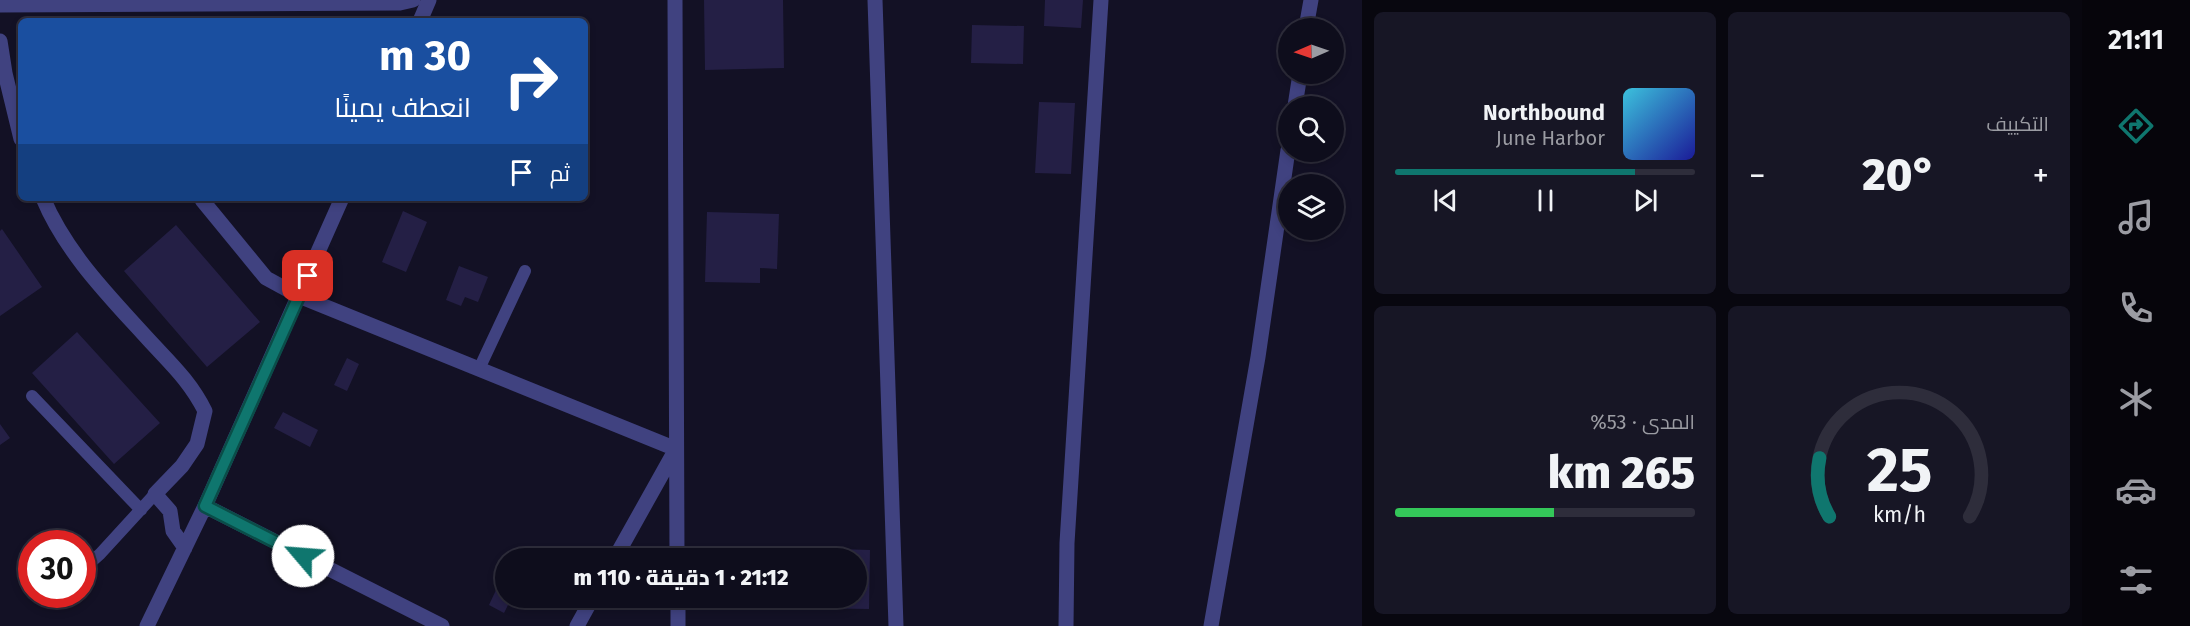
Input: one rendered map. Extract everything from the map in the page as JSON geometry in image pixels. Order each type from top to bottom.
[{"type":"street","points":[[0,5],[400,3],[413,0]]},
{"type":"street","points":[[421,18],[429,0]]},
{"type":"street","points":[[675,0],[677,548]]},
{"type":"street","points":[[875,0],[896,626]]},
{"type":"street","points":[[1066,626],[1067,543],[1101,0]]},
{"type":"street","points":[[1308,18],[1311,0]]},
{"type":"street","points":[[0,41],[4,73],[18,127]]},
{"type":"street","points":[[1210,626],[1258,357],[1286,162]]},
{"type":"street","points":[[44,201],[52,218],[92,277],[193,387],[205,411],[196,444],[182,466],[155,495],[170,511],[173,531],[185,548]]},
{"type":"street","points":[[203,201],[266,278],[299,296],[676,449]]},
{"type":"street","points":[[147,626],[205,506],[341,201]]},
{"type":"street","points":[[621,548],[676,449]]},
{"type":"street","points":[[205,506],[442,626]]},
{"type":"street","points":[[577,626],[587,608]]},
{"type":"street","points":[[678,608],[678,626]]},
{"type":"lane","points":[[479,369],[525,271]]},
{"type":"lane","points":[[32,396],[141,510]]},
{"type":"lane","points":[[96,558],[155,495]]},
{"type":"building","points":[[704,0],[783,0],[784,68],[705,70]]},
{"type":"building","points":[[1045,0],[1083,0],[1081,28],[1044,26]]},
{"type":"building","points":[[972,25],[1024,26],[1023,64],[971,63]]},
{"type":"building","points":[[1039,102],[1075,103],[1071,174],[1035,173]]},
{"type":"building","points":[[403,211],[427,222],[406,272],[382,262]]},
{"type":"building","points":[[707,212],[779,214],[777,269],[760,268],[760,283],[705,282]]},
{"type":"building","points":[[176,225],[260,322],[207,367],[124,271]]},
{"type":"building","points":[[2,229],[42,287],[0,316],[0,231]]},
{"type":"building","points":[[459,266],[488,277],[478,302],[465,297],[461,306],[446,300]]},
{"type":"building","points":[[77,332],[160,423],[114,464],[32,373]]},
{"type":"building","points":[[347,358],[359,364],[347,391],[334,385]]},
{"type":"building","points":[[283,412],[318,430],[310,447],[274,428]]},
{"type":"building","points":[[0,424],[10,438],[0,445]]},
{"type":"building","points":[[867,550],[870,550],[869,609],[807,608],[867,608]]},
{"type":"building","points":[[495,592],[495,608],[506,608],[504,613],[489,605]]},
{"type":"route","points":[[303,556],[205,506],[308,276]]}]
